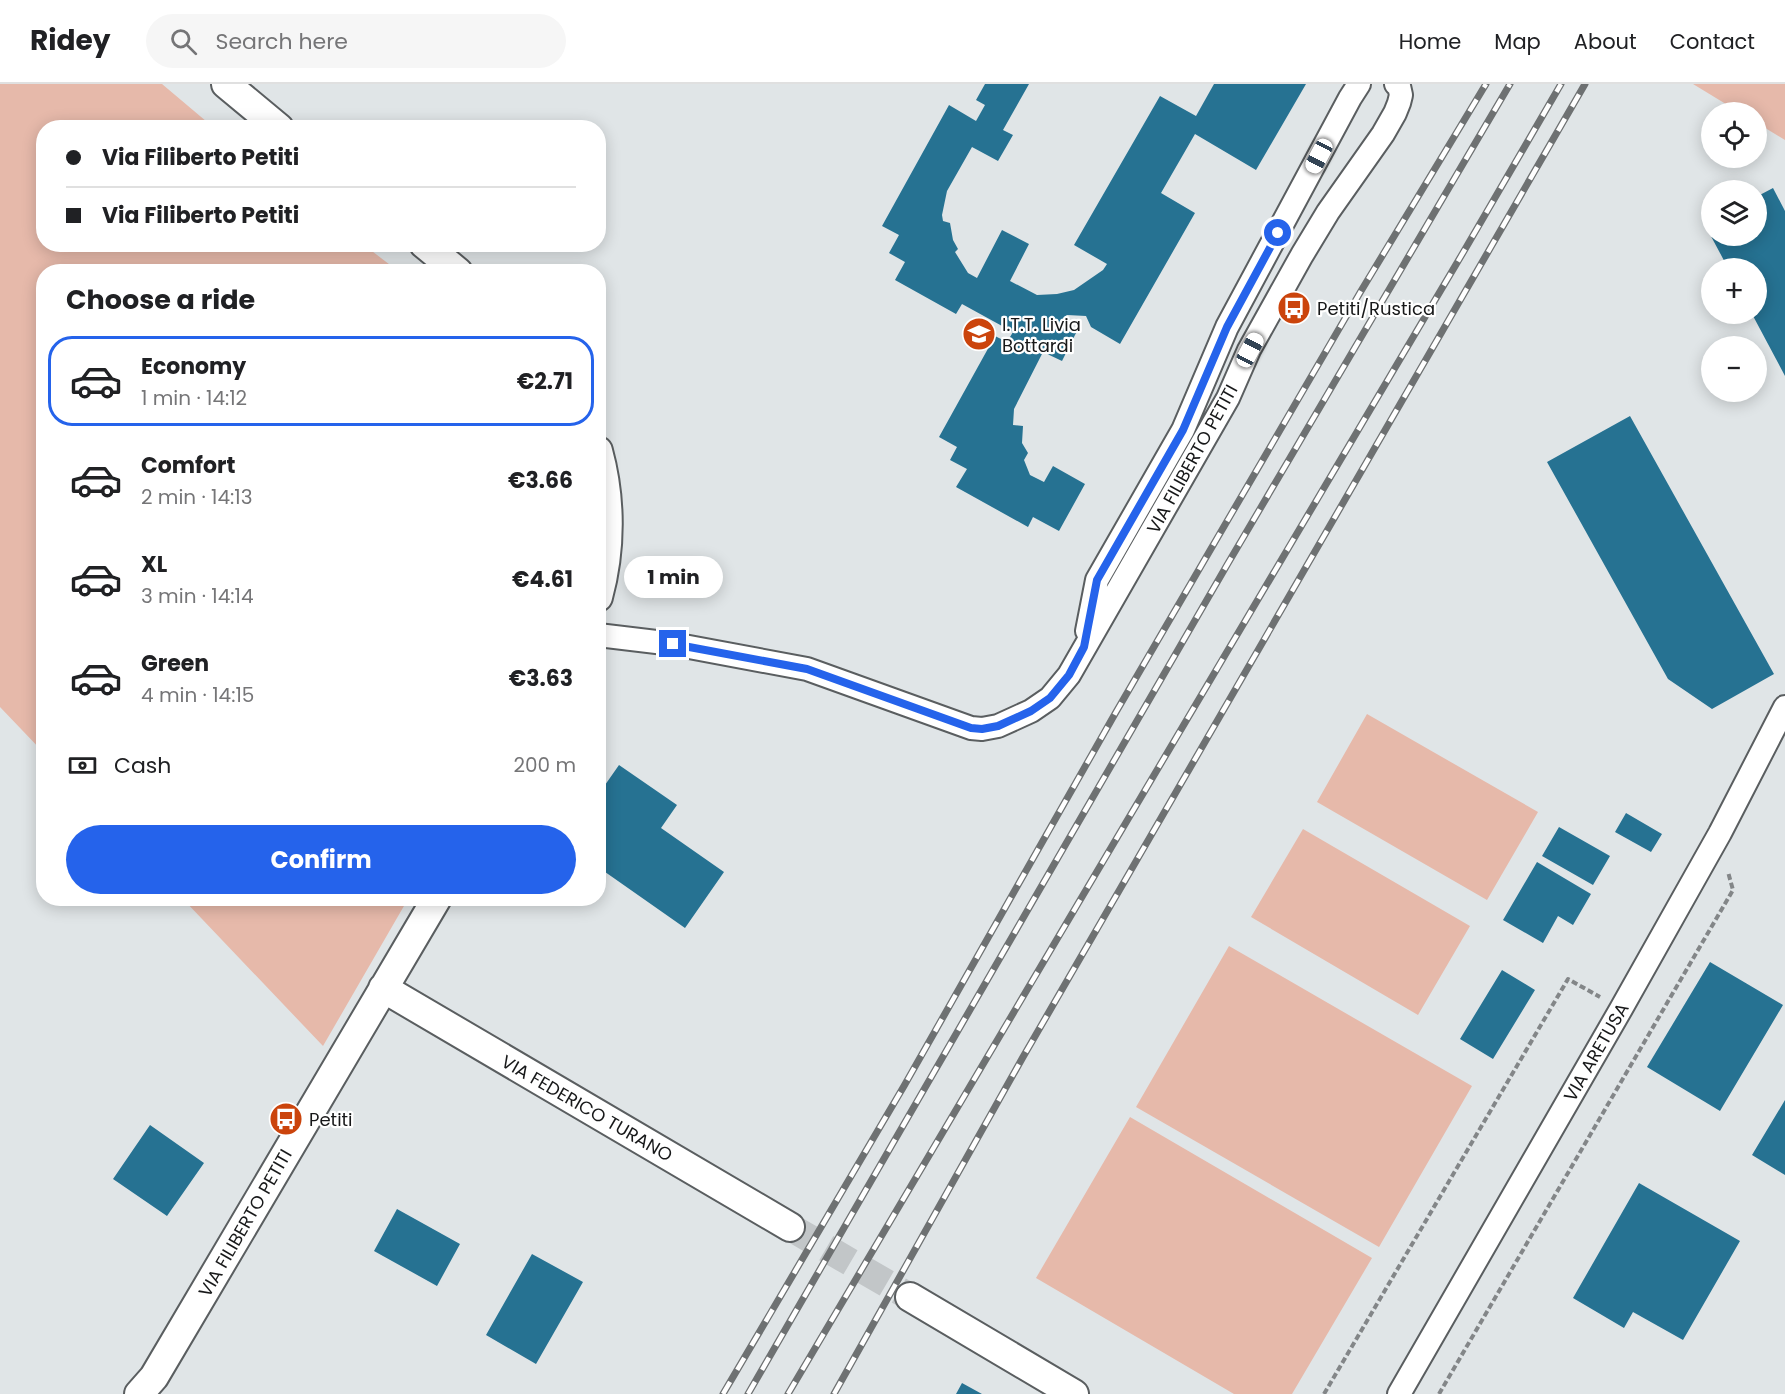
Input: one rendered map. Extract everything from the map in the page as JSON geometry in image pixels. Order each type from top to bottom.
[{"type":"street","points":[[226,84],[269,120]]},
{"type":"street","name":"VIA FILIBERTO PETITI","points":[[1084,647],[1097,580],[1183,430],[1227,327],[1359,84]]},
{"type":"street","name":"VIA FILIBERTO PETITI","points":[[606,636],[673,644],[807,669],[961,726],[982,729],[998,726],[1020,718],[1044,703],[1063,684],[1118,592],[1228,398],[1250,350],[1302,255],[1328,212],[1383,134],[1395,113],[1400,104],[1401,94],[1396,84]]},
{"type":"street","points":[[434,252],[448,264]]},
{"type":"street","points":[[606,490],[608,527],[606,553]]},
{"type":"street","name":"VIA ARETUSA","points":[[1399,1394],[1720,833],[1785,707]]},
{"type":"street","name":"VIA FILIBERTO PETITI","points":[[146,1388],[432,906]]},
{"type":"street","name":"VIA FEDERICO TURANO","points":[[383,988],[790,1227]]},
{"type":"street","points":[[910,1297],[1074,1394]]},
{"type":"path","points":[[1439,1394],[1732,890],[1720,833]]},
{"type":"path","points":[[1324,1394],[1568,979],[1621,1009]]},
{"type":"shaded area","points":[[0,84],[162,84],[205,120],[36,120],[36,252],[373,252],[389,264],[36,264],[36,745],[0,707]]},
{"type":"shaded area","points":[[1693,84],[1785,84],[1785,140],[1767,129],[1767,102],[1723,102]]},
{"type":"shaded area","points":[[1367,714],[1538,812],[1487,900],[1317,802]]},
{"type":"shaded area","points":[[1303,829],[1470,926],[1418,1015],[1251,917]]},
{"type":"shaded area","points":[[190,906],[404,906],[323,1046]]},
{"type":"shaded area","points":[[1229,946],[1472,1086],[1379,1247],[1136,1107]]},
{"type":"shaded area","points":[[1130,1117],[1372,1258],[1292,1394],[1234,1394],[1036,1278]]},
{"type":"building","points":[[985,84],[1029,84],[1003,130],[1013,135],[998,161],[972,147],[947,191],[943,221],[950,223],[953,240],[958,249],[955,252],[968,273],[977,278],[1002,230],[1029,244],[1010,281],[1037,295],[1074,290],[1103,270],[1107,264],[1074,245],[1160,96],[1196,116],[1214,84],[1306,84],[1256,170],[1195,134],[1161,193],[1195,213],[1120,344],[1091,327],[1086,316],[1067,315],[1059,322],[1077,331],[1062,361],[1043,352],[1014,409],[1013,425],[1023,426],[1022,443],[1028,453],[1024,460],[1030,475],[1044,482],[1053,466],[1085,484],[1059,531],[1033,517],[1028,527],[956,487],[967,469],[950,460],[957,447],[939,437],[995,336],[1007,342],[1013,332],[962,304],[956,314],[895,280],[905,262],[889,253],[899,235],[882,226],[949,105],[976,121],[985,105],[976,100]]},
{"type":"building","points":[[1773,188],[1785,211],[1785,376],[1767,342],[1767,336],[1764,336],[1757,324],[1767,324],[1767,258],[1723,258],[1716,246],[1767,246],[1767,191]]},
{"type":"building","points":[[1630,416],[1774,674],[1712,709],[1668,679],[1547,462]]},
{"type":"building","points":[[619,765],[677,805],[661,828],[724,872],[685,928],[606,873],[606,784]]},
{"type":"building","points":[[1626,813],[1662,834],[1651,852],[1615,832]]},
{"type":"building","points":[[1559,827],[1610,856],[1593,885],[1542,856]]},
{"type":"building","points":[[1537,862],[1591,894],[1573,925],[1558,916],[1543,943],[1503,920]]},
{"type":"building","points":[[1710,962],[1783,1005],[1720,1111],[1647,1067]]},
{"type":"building","points":[[1502,970],[1535,990],[1493,1059],[1460,1039]]},
{"type":"building","points":[[1785,1100],[1785,1175],[1752,1155]]},
{"type":"building","points":[[150,1125],[204,1163],[167,1216],[113,1179]]},
{"type":"building","points":[[1639,1183],[1740,1241],[1683,1340],[1633,1312],[1624,1328],[1573,1298]]},
{"type":"building","points":[[397,1209],[460,1244],[437,1286],[374,1251]]},
{"type":"building","points":[[532,1254],[583,1282],[536,1364],[486,1335]]},
{"type":"building","points":[[962,1383],[982,1394],[956,1394]]},
{"type":"tunnel","points":[[790,1227],[910,1297]]},
{"type":"railway","points":[[723,1394],[904,1086],[1116,712],[1361,291],[1486,84]]},
{"type":"railway","points":[[748,1394],[1227,565],[1510,84]]},
{"type":"railway","points":[[788,1394],[1561,84]]},
{"type":"railway","points":[[834,1394],[1023,1057],[1585,84]]},
{"type":"place","name":"Petiti/Rustica","points":[[1294,308]]},
{"type":"place","name":"I.T.T. Livia Bottardi","points":[[979,334]]},
{"type":"place","name":"Petiti","points":[[286,1119]]},
{"type":"route","points":[[673,644],[807,669],[971,728],[982,729],[998,726],[1020,718],[1031,711],[1057,691],[1069,675],[1084,647],[1097,580],[1183,430],[1227,327],[1278,233]]}]
